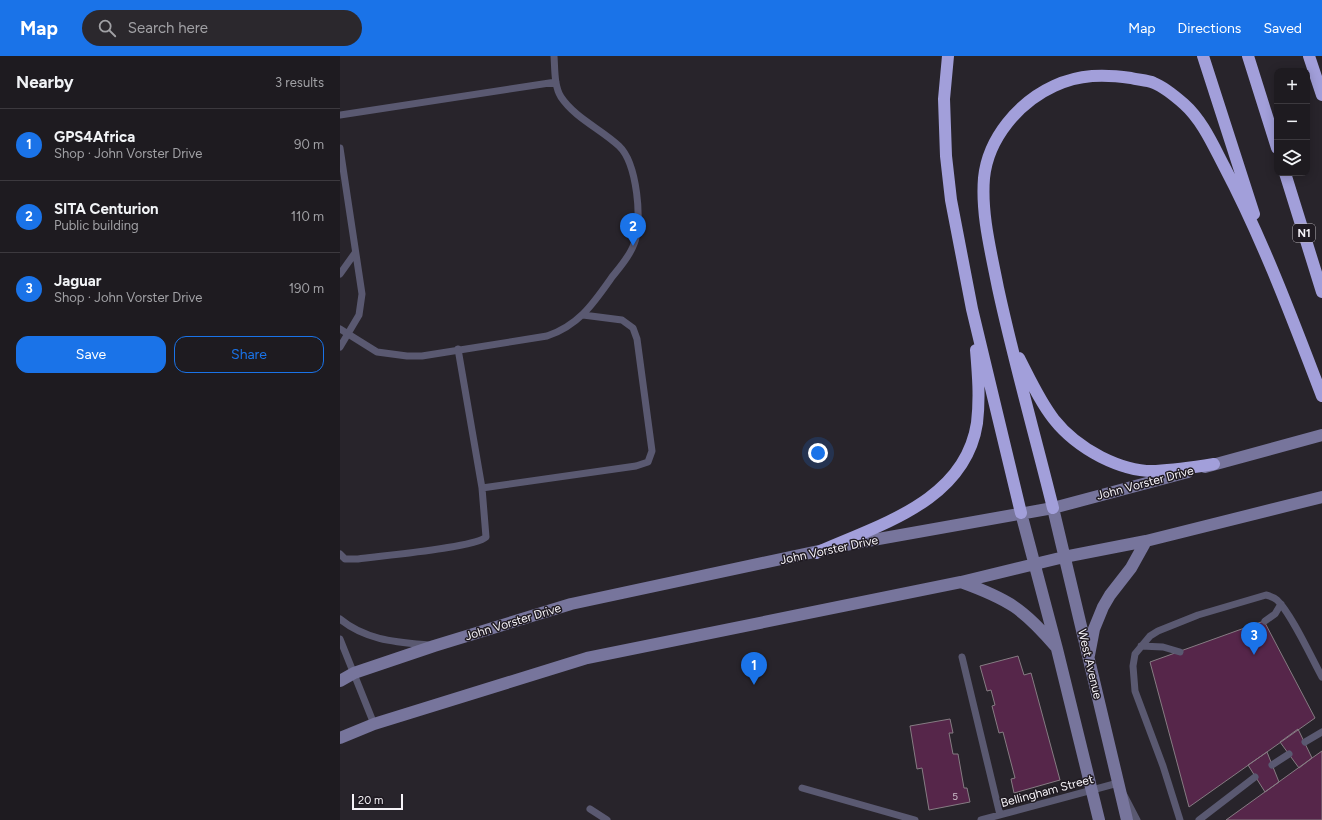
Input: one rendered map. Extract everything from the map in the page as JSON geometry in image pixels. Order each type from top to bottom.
[{"type":"highway","points":[[948,56],[944,99],[946,156],[951,200],[972,309],[1021,514]]},
{"type":"highway","points":[[1203,56],[1269,259],[1322,396]]},
{"type":"highway","points":[[1248,56],[1274,140]]},
{"type":"highway","points":[[1310,56],[1322,95]]},
{"type":"highway","points":[[1053,508],[1009,337],[985,217],[984,178],[987,162],[996,140],[1018,111],[1038,94],[1077,77],[1092,75],[1113,76],[1155,83],[1185,105],[1207,134],[1269,259]]},
{"type":"highway","name":"N1","points":[[1286,176],[1322,292]]},
{"type":"highway","points":[[816,553],[904,514],[932,497],[952,478],[959,467],[974,433],[978,404],[979,388],[972,309]]},
{"type":"highway","points":[[1009,337],[1044,406],[1064,433],[1081,446],[1108,461],[1127,468],[1155,471],[1214,464]]},
{"type":"main road","name":"John Vorster Drive","points":[[340,681],[354,673],[434,646],[571,604],[816,553],[856,543],[1053,508],[1322,435]]},
{"type":"main road","points":[[340,738],[374,724],[587,658],[961,582],[1064,557],[1146,541],[1322,496]]},
{"type":"main road","name":"West Avenue","points":[[1053,508],[1127,820]]},
{"type":"main road","points":[[1021,514],[1057,649],[1099,820]]},
{"type":"main road","points":[[1088,658],[1094,629],[1103,607],[1110,595],[1132,568],[1146,541]]},
{"type":"main road","points":[[961,582],[994,595],[1015,606],[1031,619],[1057,649]]},
{"type":"lane","points":[[340,329],[377,352],[387,355],[422,356],[458,349],[547,336],[561,331],[583,315],[631,252],[638,221],[637,200],[627,157],[619,146],[568,105],[560,96],[556,82],[554,56]]},
{"type":"lane","points":[[340,115],[556,82]]},
{"type":"lane","points":[[340,148],[355,254],[361,283],[362,304],[355,324],[340,347]]},
{"type":"lane","points":[[340,274],[355,254]]},
{"type":"lane","points":[[482,488],[636,466],[648,462],[652,451],[637,338],[633,328],[622,320],[583,315]]},
{"type":"lane","points":[[340,554],[345,558],[358,559],[452,547],[483,540],[486,537],[482,488],[458,349]]},
{"type":"lane","points":[[1180,820],[1163,766],[1135,691],[1133,666],[1136,654],[1150,636],[1158,631],[1198,615],[1266,595],[1272,596],[1281,604],[1322,677]]},
{"type":"lane","points":[[1265,621],[1275,614],[1281,604]]},
{"type":"lane","points":[[340,619],[354,629],[374,638],[434,646]]},
{"type":"lane","points":[[340,639],[374,724]]},
{"type":"lane","points":[[1141,646],[1163,647],[1180,652]]},
{"type":"lane","points":[[962,657],[1000,815]]},
{"type":"lane","points":[[1305,742],[1322,732]]},
{"type":"lane","points":[[1272,765],[1289,754]]},
{"type":"lane","points":[[1199,820],[1255,777]]},
{"type":"lane","points":[[1118,783],[1137,820]]},
{"type":"lane","name":"Bellingham Street","points":[[982,820],[1118,783]]},
{"type":"lane","points":[[802,788],[915,820]]},
{"type":"lane","points":[[590,809],[607,820]]},
{"type":"building","points":[[1264,621],[1315,718],[1189,807],[1150,662]]},
{"type":"building","points":[[1018,656],[1024,675],[1031,673],[1060,780],[1014,793],[1011,779],[1015,778],[1003,732],[999,733],[992,706],[995,705],[991,690],[987,691],[980,666]]},
{"type":"building","points":[[950,719],[953,733],[949,733],[953,754],[958,754],[964,788],[967,788],[970,802],[929,810],[922,768],[917,769],[910,726]]},
{"type":"building","points":[[1298,729],[1312,758],[1299,768],[1280,742]]},
{"type":"building","points":[[1322,751],[1322,820],[1226,820],[1312,758]]},
{"type":"building","points":[[1267,752],[1279,782],[1265,792],[1248,765]]},
{"type":"place","name":"SITA Centurion","points":[[633,246]]},
{"type":"place","name":"Jaguar","points":[[1254,655]]},
{"type":"place","name":"GPS4Africa","points":[[754,685]]}]
